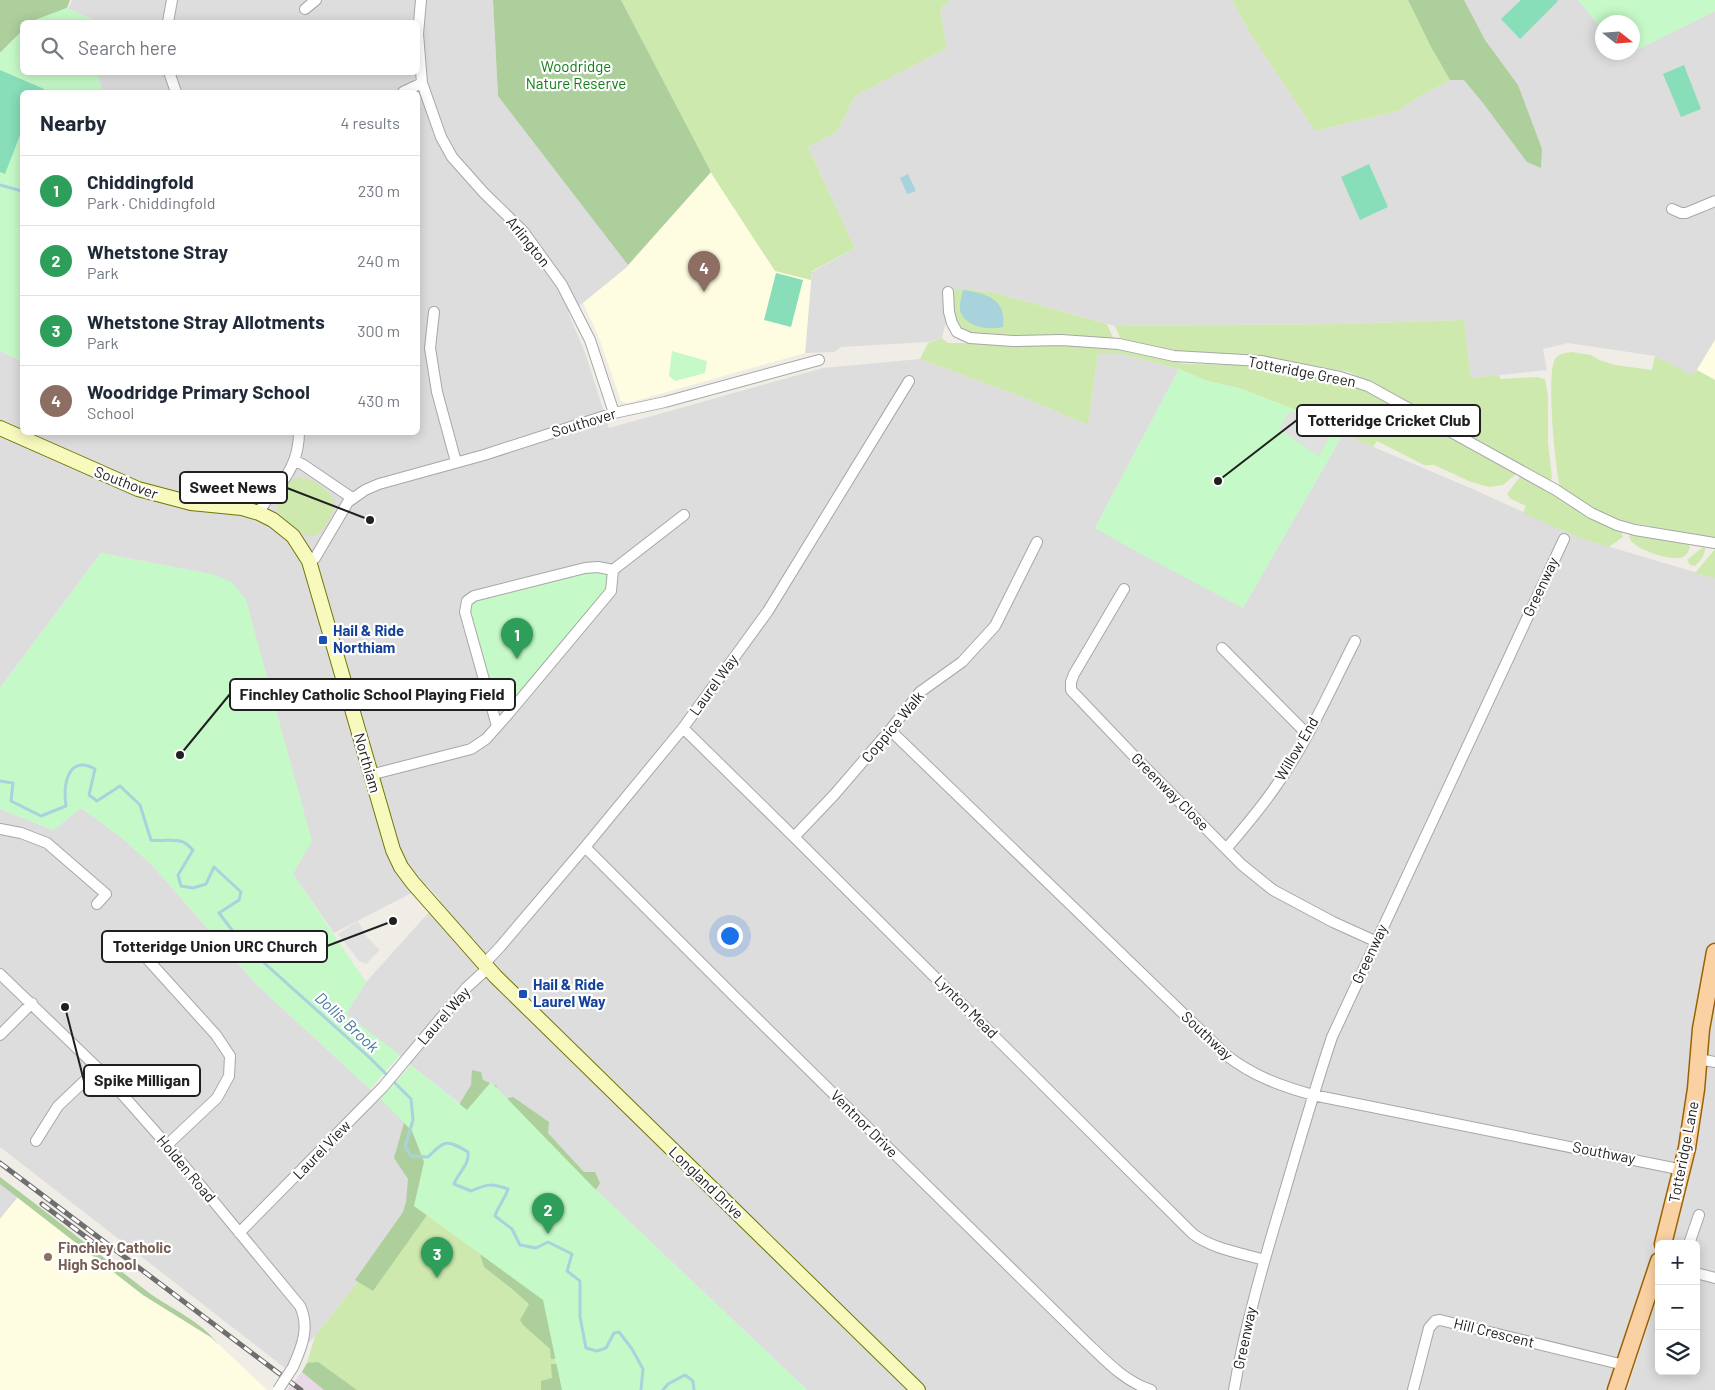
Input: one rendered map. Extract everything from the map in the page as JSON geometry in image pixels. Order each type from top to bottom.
[{"type":"main road","name":"Totteridge Lane","points":[[1664,1240],[1683,1170],[1692,1118],[1701,1029],[1715,952]]},
{"type":"main road","points":[[1616,1390],[1655,1274]]},
{"type":"street","points":[[168,20],[172,0]]},
{"type":"street","points":[[305,9],[316,0]]},
{"type":"street","name":"Arlington","points":[[419,20],[421,0]]},
{"type":"street","name":"Arlington","points":[[420,58],[422,83],[434,120],[452,157],[484,193],[523,231],[562,285],[590,340],[614,413]]},
{"type":"street","points":[[169,75],[175,90]]},
{"type":"street","points":[[407,90],[422,83]]},
{"type":"street","points":[[1672,209],[1686,213],[1715,201]]},
{"type":"street","name":"Totteridge Green","points":[[948,292],[949,312],[952,323],[957,332],[970,338],[1013,341],[1061,340],[1119,344],[1174,356],[1261,361],[1340,377],[1368,386],[1520,470],[1591,513],[1617,525],[1635,530],[1715,543]]},
{"type":"street","points":[[434,312],[430,348],[437,392],[456,462]]},
{"type":"street","name":"Southover","points":[[309,561],[315,558],[340,514],[352,498],[379,484],[484,455],[614,413],[665,402],[819,360]]},
{"type":"street","name":"Laurel Way","points":[[403,1065],[466,988],[489,969],[500,947],[683,728],[768,611],[909,381]]},
{"type":"street","name":"Southover","points":[[0,428],[138,489],[191,503],[242,508],[259,513]]},
{"type":"street","points":[[259,513],[266,499],[287,475],[295,461],[299,435]]},
{"type":"street","points":[[295,461],[352,498]]},
{"type":"street","name":"Northiam","points":[[259,513],[293,536],[309,561],[370,775],[393,850],[401,867],[432,906],[489,969]]},
{"type":"street","points":[[370,775],[471,749],[486,739],[611,591],[613,570],[684,515]]},
{"type":"street","name":"Greenway","points":[[1234,1390],[1247,1321],[1312,1095],[1332,1037],[1564,538]]},
{"type":"street","name":"Coppice Walk","points":[[794,837],[834,796],[920,692],[962,662],[995,626],[1037,542]]},
{"type":"street","points":[[497,726],[466,612],[467,601],[474,596],[585,568],[598,567],[613,570]]},
{"type":"street","name":"Greenway Close","points":[[1124,589],[1074,674],[1071,690],[1145,768],[1242,865],[1273,890],[1333,922],[1375,941]]},
{"type":"street","name":"Willow End","points":[[1226,848],[1254,816],[1277,784],[1307,734],[1355,641]]},
{"type":"street","points":[[1222,648],[1307,734]]},
{"type":"street","name":"Lynton Mead","points":[[683,728],[1193,1234],[1218,1247],[1264,1260]]},
{"type":"street","name":"Southway","points":[[890,730],[1226,1055],[1240,1066],[1278,1085],[1312,1095],[1683,1170]]},
{"type":"street","points":[[0,829],[21,833],[47,843],[106,894],[97,904]]},
{"type":"street","name":"Ventnor Drive","points":[[585,847],[729,992],[1092,1348],[1118,1372],[1139,1386],[1151,1390]]},
{"type":"street","points":[[131,941],[216,1035],[230,1056],[229,1076],[217,1098],[167,1145]]},
{"type":"street","name":"Longland Drive","points":[[489,969],[918,1390]]},
{"type":"street","name":"Holden Road","points":[[0,974],[98,1068],[167,1145],[300,1306],[304,1314],[304,1336],[293,1366],[278,1390]]},
{"type":"street","points":[[0,1036],[32,1003]]},
{"type":"street","points":[[1699,1060],[1715,1062]]},
{"type":"street","name":"Laurel View","points":[[239,1233],[403,1065]]},
{"type":"street","points":[[36,1141],[58,1106],[98,1068]]},
{"type":"street","points":[[1690,1240],[1699,1215]]},
{"type":"street","points":[[1700,1274],[1715,1278]]},
{"type":"street","name":"Hill Crescent","points":[[1413,1390],[1429,1328],[1435,1321],[1440,1320],[1624,1365]]},
{"type":"shaded area","points":[[72,0],[493,0],[498,95],[629,266],[583,303],[568,312],[586,355],[609,428],[823,368],[920,359],[1030,400],[1088,425],[1098,354],[1121,354],[1179,369],[1095,528],[1243,608],[1343,434],[1475,490],[1580,538],[1715,578],[1715,1390],[1627,1390],[1655,1304],[1655,1375],[1700,1375],[1700,1240],[1661,1240],[1667,1219],[1660,1240],[1655,1240],[1655,1253],[1608,1390],[807,1390],[596,1190],[490,1083],[468,1110],[346,1014],[366,982],[440,900],[427,885],[334,933],[293,874],[215,575],[101,553],[0,688],[0,351],[20,360],[20,435],[420,435],[420,90],[102,90],[98,75],[420,75],[420,20],[94,20],[68,9]]},
{"type":"shaded area","points":[[950,0],[1232,0],[1251,35],[1315,131],[1398,111],[1450,80],[1408,0],[1578,0],[1595,21],[1595,60],[1640,60],[1640,48],[1715,11],[1715,340],[1693,376],[1655,356],[1568,343],[1543,349],[1547,370],[1471,378],[1464,320],[1343,324],[1115,326],[996,293],[966,289],[944,290],[946,322],[942,338],[928,342],[841,347],[834,352],[805,353],[812,272],[855,248],[808,147],[837,132],[855,96],[947,48],[940,9]]},
{"type":"shaded area","points":[[711,172],[775,271],[811,280],[805,353],[628,403],[621,401],[598,335],[583,303],[627,267]]},
{"type":"shaded area","points":[[1715,340],[1715,380],[1697,370]]},
{"type":"shaded area","points":[[1290,411],[1305,417],[1303,422],[1307,425],[1314,420],[1333,430],[1319,456],[1279,429]]},
{"type":"shaded area","points":[[81,808],[122,838],[152,865],[257,985],[370,1089],[412,1131],[414,1206],[378,1256],[315,1336],[285,1368],[0,1147],[0,809],[53,830]]},
{"type":"shaded area","points":[[358,921],[367,937],[380,950],[366,964],[359,961],[338,934]]},
{"type":"shaded area","points":[[0,1184],[18,1197],[0,1219]]},
{"type":"shaded area","name":"Finchley Catholic High School","points":[[18,1197],[143,1295],[212,1338],[267,1390],[0,1390],[0,1219]]},
{"type":"shaded area","points":[[302,1372],[324,1390],[287,1390]]},
{"type":"green space","points":[[0,0],[70,0],[67,8],[36,20],[20,20],[20,33],[0,53]]},
{"type":"green space","name":"Woodridge Nature Reserve","points":[[493,0],[621,0],[711,172],[628,265],[498,96]]},
{"type":"green space","points":[[621,0],[950,0],[940,9],[947,48],[855,96],[837,132],[808,147],[855,248],[812,271],[811,280],[775,271],[713,176]]},
{"type":"green space","points":[[1232,0],[1408,0],[1450,80],[1398,111],[1315,131],[1251,35]]},
{"type":"green space","points":[[1408,0],[1464,0],[1485,40],[1518,85],[1542,149],[1541,168],[1527,162],[1464,80],[1450,80]]},
{"type":"green space","points":[[1521,0],[1558,1],[1520,39],[1501,19]]},
{"type":"green space","points":[[1578,0],[1715,0],[1715,11],[1640,48],[1640,15],[1595,15],[1595,21]]},
{"type":"green space","points":[[67,8],[94,20],[35,20]]},
{"type":"green space","points":[[20,33],[20,75],[98,75],[102,90],[20,90],[20,360],[0,351],[0,53]]},
{"type":"green space","points":[[1684,65],[1701,109],[1681,117],[1663,74]]},
{"type":"green space","points":[[0,70],[44,89],[20,90],[20,135],[5,174],[0,172]]},
{"type":"green space","points":[[1369,164],[1388,207],[1360,220],[1341,177]]},
{"type":"green space","points":[[776,273],[803,280],[791,327],[764,320]]},
{"type":"green space","points":[[954,289],[996,293],[1107,324],[1113,338],[1111,341],[989,337],[969,332],[955,320]]},
{"type":"green space","points":[[1464,320],[1471,378],[1498,375],[1501,379],[1537,377],[1545,379],[1548,396],[1548,443],[1552,478],[1550,482],[1349,372],[1281,360],[1202,356],[1122,342],[1115,326],[1343,324]]},
{"type":"green space","points":[[942,338],[948,343],[1044,343],[1118,349],[1185,364],[1259,365],[1358,385],[1516,471],[1516,474],[1503,485],[1489,487],[1471,482],[1434,465],[1424,465],[1377,441],[1373,447],[1343,434],[1322,420],[1239,388],[1207,381],[1179,369],[1121,354],[1098,354],[1088,425],[1030,400],[920,359],[928,343]]},
{"type":"green space","points":[[672,351],[707,361],[705,373],[675,381],[669,376]]},
{"type":"green space","points":[[1572,352],[1591,355],[1599,360],[1615,365],[1652,370],[1655,356],[1692,375],[1697,370],[1715,380],[1715,539],[1623,521],[1602,514],[1560,487],[1552,422],[1552,368],[1558,356]]},
{"type":"green space","points":[[1179,369],[1207,381],[1239,388],[1322,420],[1343,434],[1243,608],[1095,528]]},
{"type":"green space","points":[[1522,474],[1600,523],[1621,531],[1623,537],[1609,547],[1580,538],[1523,513],[1526,506],[1511,499],[1507,494]]},
{"type":"green space","points":[[299,477],[319,484],[328,491],[334,500],[334,508],[328,522],[320,533],[311,536],[301,533],[277,511],[279,501],[286,486]]},
{"type":"green space","points":[[1634,533],[1688,544],[1690,547],[1688,553],[1683,557],[1670,558],[1661,556],[1644,550],[1632,542],[1629,537]]},
{"type":"green space","points":[[1703,547],[1705,551],[1702,558],[1695,566],[1690,565],[1687,560]]},
{"type":"green space","points":[[1715,549],[1715,578],[1695,573]]},
{"type":"green space","points":[[101,553],[215,575],[233,583],[246,600],[312,841],[293,874],[366,982],[346,1014],[400,1055],[370,1089],[257,985],[152,865],[122,838],[81,808],[53,830],[0,809],[0,688]]},
{"type":"green space","points":[[593,570],[607,572],[609,583],[606,592],[507,710],[503,710],[497,705],[470,613],[471,606],[476,600]]},
{"type":"green space","points":[[411,1065],[467,1110],[491,1082],[596,1190],[807,1390],[562,1390],[543,1300],[414,1206],[424,1162],[412,1131],[380,1099]]},
{"type":"green space","points":[[472,1070],[481,1072],[483,1080],[497,1086],[494,1092],[502,1100],[513,1097],[549,1122],[548,1133],[584,1172],[595,1172],[600,1183],[593,1194],[570,1357],[551,1359],[550,1349],[523,1325],[520,1320],[529,1304],[484,1267],[480,1254],[427,1215],[373,1291],[355,1280],[403,1212],[406,1202],[408,1179],[394,1158],[404,1123],[380,1099],[443,1114],[490,1121],[457,1108],[471,1085]]},
{"type":"green space","points":[[0,1177],[148,1292],[203,1329],[211,1336],[218,1344],[212,1338],[143,1295],[0,1184]]},
{"type":"green space","points":[[414,1206],[543,1300],[562,1390],[324,1390],[302,1372],[307,1363],[315,1336],[378,1256]]},
{"type":"green space","points":[[318,1362],[357,1390],[324,1390],[302,1372],[307,1363]]},
{"type":"green space","points":[[551,1364],[564,1364],[591,1390],[541,1390],[541,1381],[552,1378]]},
{"type":"water","points":[[908,174],[916,191],[907,194],[900,178]]},
{"type":"water","points":[[963,290],[980,293],[993,299],[1002,310],[1003,327],[979,327],[964,318],[960,307]]},
{"type":"waterway","points":[[0,185],[20,190]]},
{"type":"waterway","name":"Dollis Brook","points":[[0,781],[13,783],[11,801],[41,816],[66,806],[66,782],[73,769],[86,765],[95,769],[89,795],[97,801],[120,786],[140,805],[151,840],[180,841],[193,850],[178,875],[181,886],[193,888],[206,884],[214,867],[241,892],[239,900],[219,913],[241,942],[370,1058],[411,1099],[413,1120],[405,1147],[411,1156],[428,1157],[438,1147],[447,1143],[451,1143],[468,1152],[466,1164],[454,1184],[471,1191],[489,1185],[508,1189],[495,1216],[512,1229],[520,1245],[536,1248],[548,1242],[572,1254],[567,1271],[580,1281],[580,1317],[586,1348],[597,1351],[606,1348],[614,1333],[619,1332],[632,1349],[643,1369],[641,1390]]},
{"type":"waterway","name":"Dollis Brook","points":[[663,1390],[668,1384],[685,1375],[693,1381],[694,1390]]},
{"type":"railway","points":[[0,1163],[301,1390]]},
{"type":"railway","points":[[42,1204],[106,1252]]},
{"type":"place","name":"Woodridge Primary School","points":[[704,292]]},
{"type":"place","name":"Totteridge Cricket Club","points":[[1218,481]]},
{"type":"place","name":"Sweet News","points":[[370,520]]},
{"type":"place","name":"Hail & Ride Northiam","points":[[323,640]]},
{"type":"place","name":"Chiddingfold","points":[[517,659]]},
{"type":"place","name":"Finchley Catholic School Playing Field","points":[[180,755]]},
{"type":"place","name":"Totteridge Union URC Church","points":[[393,921]]},
{"type":"place","name":"Hail & Ride Laurel Way","points":[[523,994]]},
{"type":"place","name":"Spike Milligan","points":[[65,1007]]},
{"type":"place","name":"Whetstone Stray","points":[[548,1234]]},
{"type":"place","name":"Finchley Catholic High School","points":[[48,1257]]},
{"type":"place","name":"Whetstone Stray Allotments","points":[[437,1278]]}]
